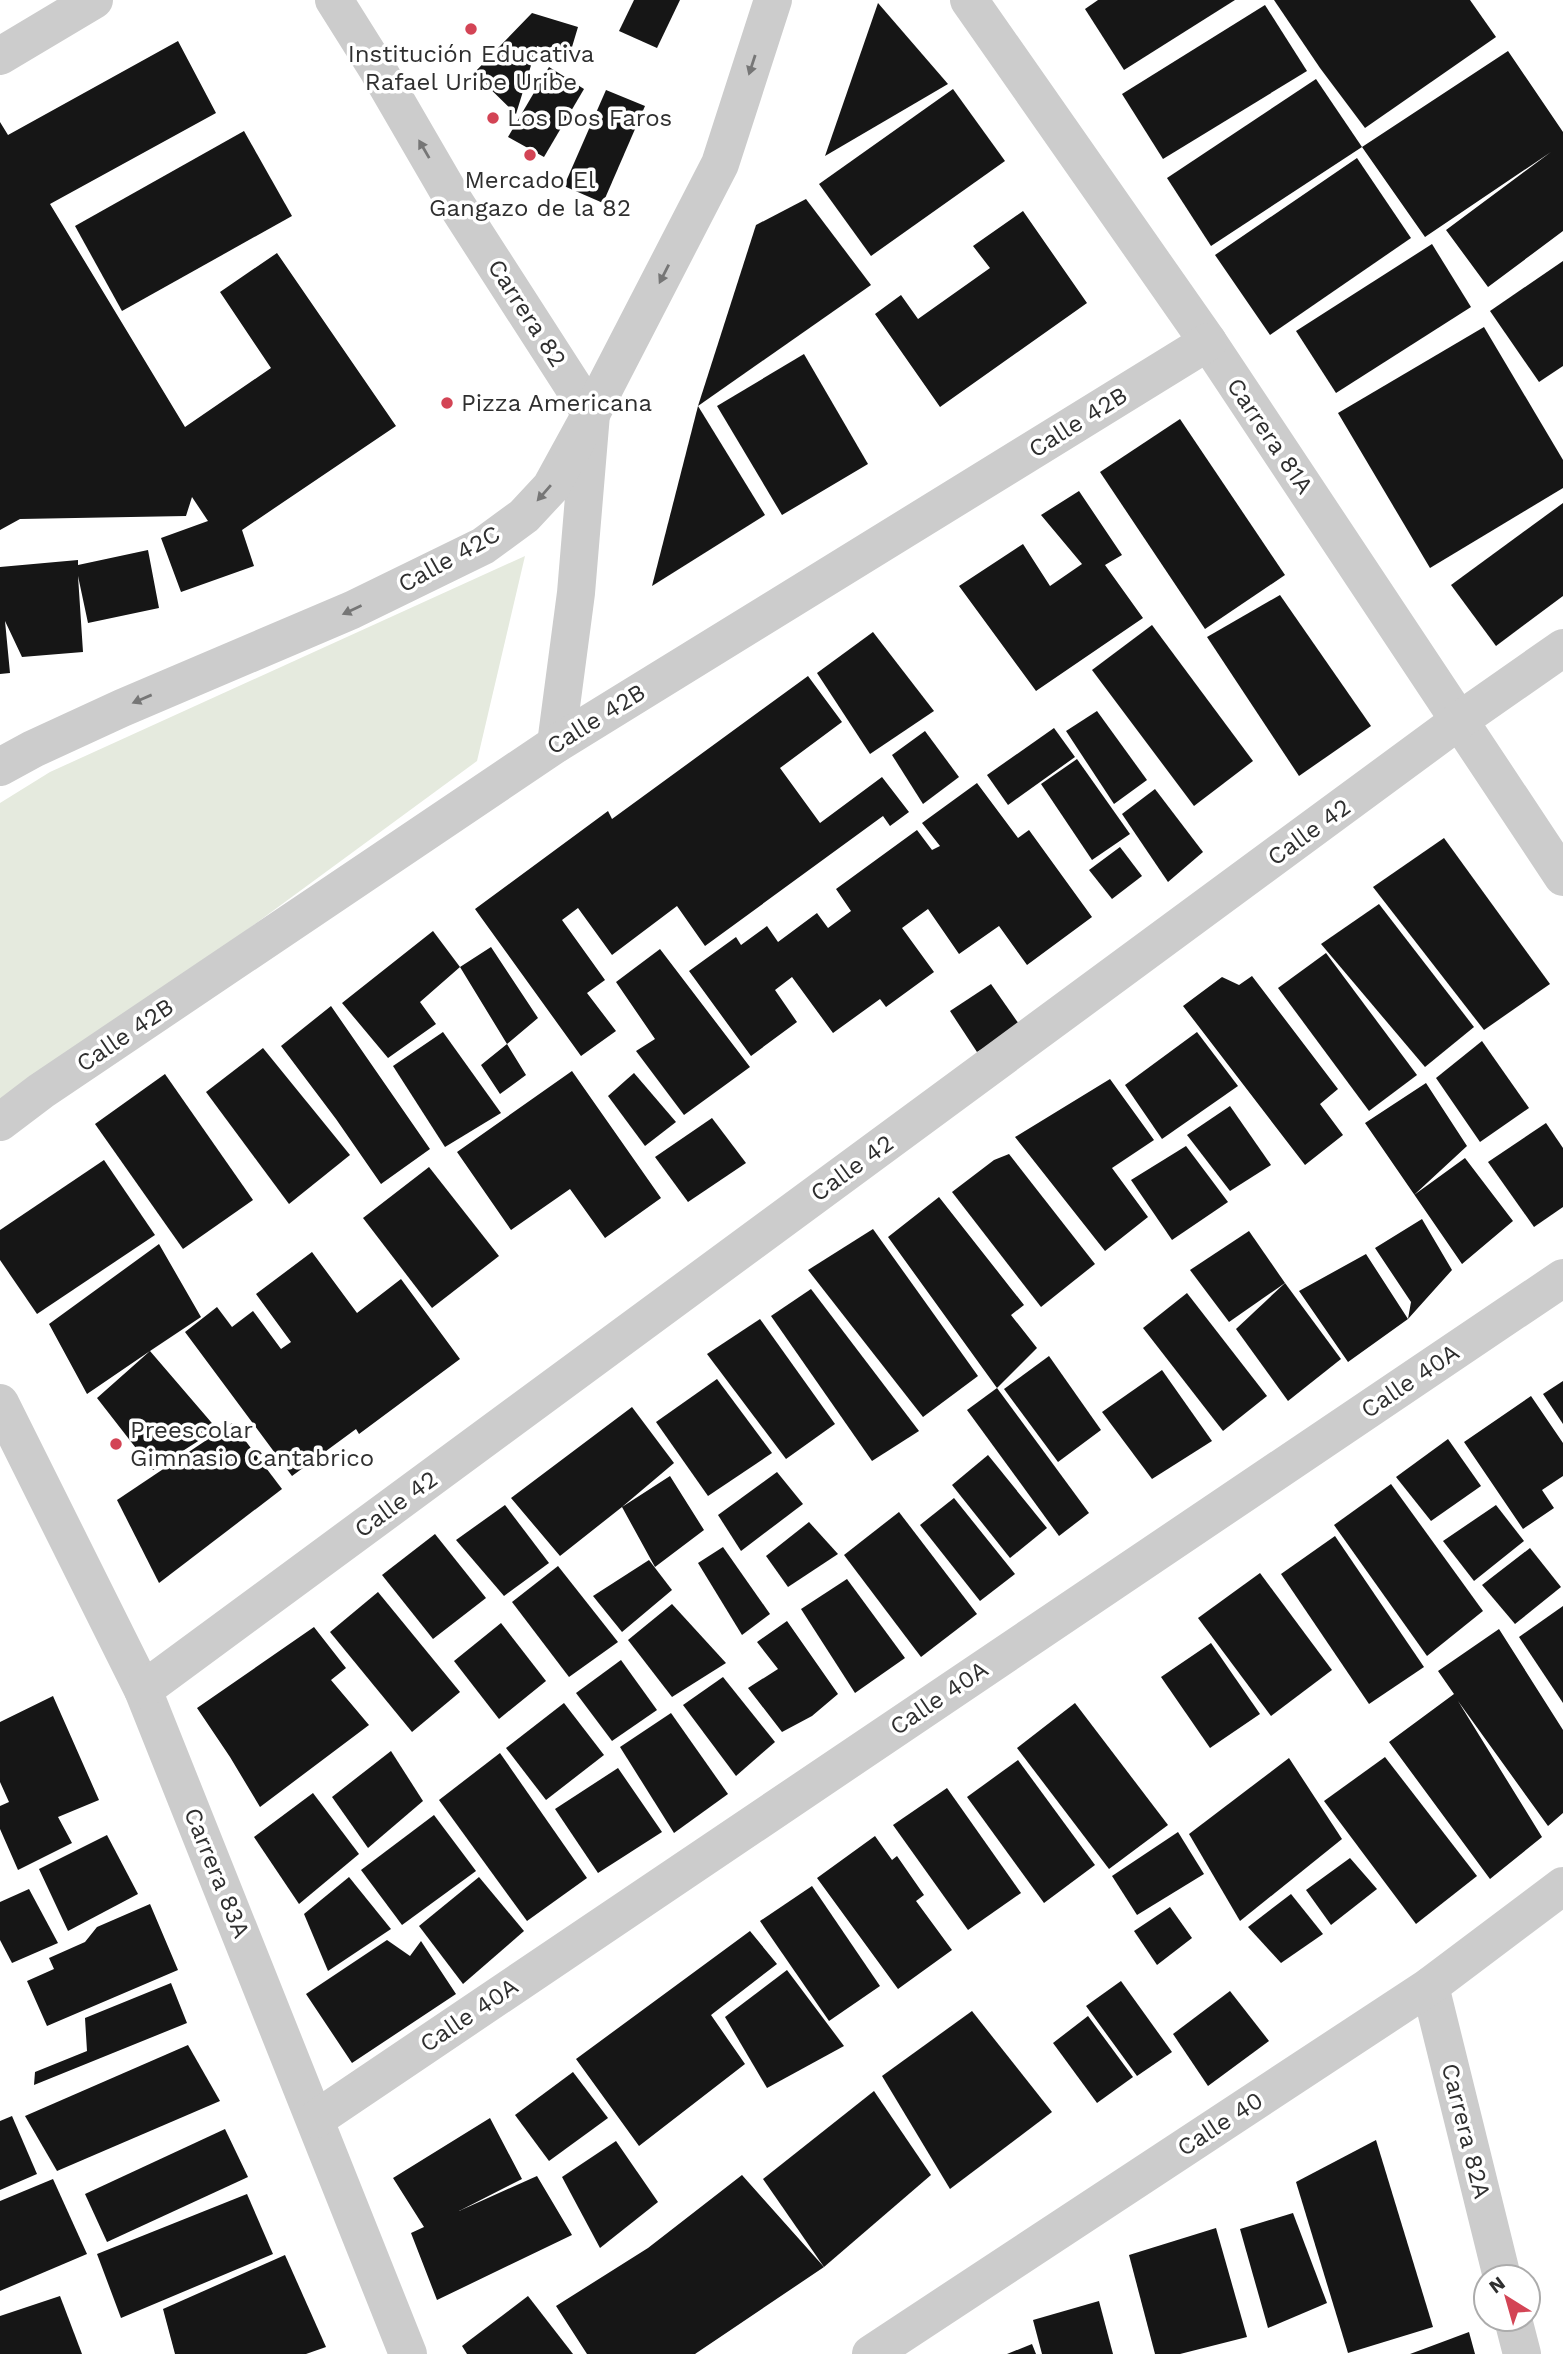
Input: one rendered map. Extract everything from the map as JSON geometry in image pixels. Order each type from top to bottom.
[{"type":"street","points":[[0,56],[94,0]]},
{"type":"street","name":"Carrera 82","points":[[334,0],[454,201],[591,414]]},
{"type":"street","name":"Calle 42C","points":[[0,767],[122,708],[352,610],[484,546],[524,516],[551,487],[720,164],[773,0]]},
{"type":"street","name":"Carrera 81A","points":[[969,0],[1208,342],[1563,877]]},
{"type":"street","name":"Calle 42B","points":[[0,1122],[41,1091],[556,744],[1208,342]]},
{"type":"street","points":[[556,744],[576,593],[591,414]]},
{"type":"street","name":"Calle 42","points":[[143,1690],[1460,720],[1563,648]]},
{"type":"street","name":"Calle 40A","points":[[316,2119],[1563,1278]]},
{"type":"street","name":"Carrera 83A","points":[[0,1403],[143,1690],[408,2354]]},
{"type":"street","name":"Calle 40","points":[[871,2354],[1430,1986],[1563,1886]]},
{"type":"street","name":"Carrera 82A","points":[[1430,1986],[1499,2263]]},
{"type":"street","points":[[1517,2333],[1522,2354]]},
{"type":"shaded area","points":[[525,556],[477,761],[0,1111],[0,803],[50,772]]},
{"type":"building","points":[[634,0],[680,0],[657,48],[619,31]]},
{"type":"building","points":[[1098,0],[1235,0],[1124,70],[1085,9]]},
{"type":"building","points":[[1274,0],[1470,0],[1496,37],[1365,128]]},
{"type":"building","points":[[878,3],[948,84],[825,156]]},
{"type":"building","points":[[1265,5],[1307,71],[1163,159],[1122,94]]},
{"type":"building","points":[[532,13],[578,27],[569,57],[537,46],[516,114],[474,73]]},
{"type":"building","points":[[178,41],[216,113],[50,204],[185,427],[271,368],[220,292],[277,253],[396,426],[242,530],[254,566],[181,592],[161,538],[208,521],[192,497],[186,516],[20,519],[0,530],[0,122],[8,135]]},
{"type":"building","points":[[1508,51],[1563,132],[1563,231],[1488,287],[1446,230],[1551,152],[1425,237],[1362,147]]},
{"type":"building","points":[[549,67],[584,89],[544,157],[508,137]]},
{"type":"building","points":[[1316,79],[1362,147],[1211,246],[1167,178]]},
{"type":"building","points":[[953,89],[1005,161],[871,256],[819,184]]},
{"type":"building","points":[[606,90],[645,106],[603,203],[564,186]]},
{"type":"building","points":[[244,131],[292,216],[122,311],[75,226]]},
{"type":"building","points":[[1357,158],[1411,238],[1270,335],[1215,255]]},
{"type":"building","points":[[806,199],[871,285],[698,406],[756,225]]},
{"type":"building","points":[[1023,211],[1087,303],[940,407],[875,314],[901,295],[918,319],[990,268],[973,246]]},
{"type":"building","points":[[1432,244],[1471,307],[1336,393],[1296,331]]},
{"type":"building","points":[[1563,261],[1563,366],[1539,382],[1490,311]]},
{"type":"building","points":[[1484,327],[1563,460],[1563,488],[1430,568],[1338,413]]},
{"type":"building","points":[[804,354],[868,464],[782,515],[717,406]]},
{"type":"building","points":[[698,406],[765,515],[652,586]]},
{"type":"building","points":[[1180,419],[1285,575],[1205,629],[1100,472]]},
{"type":"building","points":[[1079,491],[1122,555],[1105,565],[1143,618],[1036,691],[959,586],[1023,544],[1050,586],[1082,564],[1041,515]]},
{"type":"building","points":[[1563,503],[1563,596],[1496,646],[1451,585]]},
{"type":"building","points":[[148,550],[159,608],[88,623],[78,576],[83,652],[22,657],[5,621],[10,673],[0,674],[0,567],[78,560],[78,565]]},
{"type":"building","points":[[1280,595],[1371,726],[1299,776],[1207,637]]},
{"type":"building","points":[[1152,625],[1253,761],[1194,806],[1092,670]]},
{"type":"building","points":[[873,632],[934,711],[870,754],[817,673]]},
{"type":"building","points":[[808,676],[842,722],[780,768],[820,823],[882,777],[909,812],[890,826],[883,816],[705,946],[677,906],[612,955],[578,908],[562,920],[605,980],[587,993],[616,1031],[581,1056],[475,909],[608,811],[612,819]]},
{"type":"building","points":[[1097,711],[1147,780],[1114,804],[1066,731]]},
{"type":"building","points":[[1054,728],[1075,757],[1008,805],[987,775]]},
{"type":"building","points":[[925,731],[959,777],[923,804],[892,755]]},
{"type":"building","points":[[1077,759],[1130,834],[1092,860],[1041,784]]},
{"type":"building","points":[[977,783],[1018,838],[1029,830],[1092,917],[1027,965],[999,926],[959,954],[928,909],[902,928],[934,972],[886,1007],[880,999],[833,1033],[792,977],[775,990],[797,1022],[751,1056],[689,971],[736,937],[741,945],[767,926],[778,942],[817,913],[828,928],[851,911],[836,889],[917,830],[932,850],[940,846],[922,823]]},
{"type":"building","points":[[1155,789],[1203,852],[1168,882],[1122,814]]},
{"type":"building","points":[[1444,838],[1550,984],[1484,1030],[1373,887]]},
{"type":"building","points":[[1120,847],[1142,876],[1112,899],[1089,870]]},
{"type":"building","points":[[1379,904],[1474,1027],[1425,1067],[1321,944]]},
{"type":"building","points":[[433,931],[460,967],[420,1002],[436,1024],[388,1058],[342,1003]]},
{"type":"building","points":[[491,947],[538,1018],[507,1044],[460,967]]},
{"type":"building","points":[[660,949],[750,1067],[684,1115],[636,1051],[655,1039],[616,982]]},
{"type":"building","points":[[1326,953],[1417,1075],[1369,1111],[1278,988]]},
{"type":"building","points":[[1252,976],[1338,1089],[1320,1104],[1343,1135],[1305,1165],[1183,1006],[1222,977],[1239,985]]},
{"type":"building","points":[[991,984],[1021,1027],[977,1052],[950,1011]]},
{"type":"building","points":[[331,1006],[430,1149],[381,1184],[281,1046]]},
{"type":"building","points":[[443,1032],[501,1113],[445,1147],[393,1066]]},
{"type":"building","points":[[1197,1032],[1238,1086],[1162,1139],[1125,1085]]},
{"type":"building","points":[[1482,1041],[1529,1108],[1480,1142],[1436,1078]]},
{"type":"building","points":[[507,1044],[526,1075],[500,1094],[481,1065]]},
{"type":"building","points":[[263,1048],[350,1155],[289,1204],[206,1092]]},
{"type":"building","points":[[572,1071],[661,1198],[605,1238],[570,1189],[511,1230],[457,1152]]},
{"type":"building","points":[[634,1073],[676,1122],[645,1146],[608,1096]]},
{"type":"building","points":[[165,1074],[253,1200],[183,1249],[95,1124]]},
{"type":"building","points":[[1110,1079],[1154,1140],[1112,1168],[1148,1217],[1105,1251],[1015,1137]]},
{"type":"building","points":[[1426,1083],[1467,1146],[1414,1195],[1365,1123]]},
{"type":"building","points":[[1230,1106],[1271,1165],[1230,1191],[1187,1135]]},
{"type":"building","points":[[712,1118],[746,1163],[688,1202],[655,1157]]},
{"type":"building","points":[[1546,1123],[1563,1148],[1563,1207],[1534,1227],[1488,1162]]},
{"type":"building","points":[[1186,1146],[1228,1202],[1172,1240],[1131,1180]]},
{"type":"building","points":[[1009,1154],[1095,1264],[1041,1307],[952,1192],[994,1160]]},
{"type":"building","points":[[1465,1158],[1513,1221],[1462,1264],[1414,1195]]},
{"type":"building","points":[[104,1160],[155,1235],[37,1314],[0,1260],[0,1230]]},
{"type":"building","points":[[429,1167],[499,1256],[432,1308],[363,1218]]},
{"type":"building","points":[[939,1197],[1024,1305],[1011,1315],[1037,1348],[997,1388],[888,1237]]},
{"type":"building","points":[[1422,1219],[1452,1270],[1408,1319],[1411,1302],[1375,1248]]},
{"type":"building","points":[[873,1229],[978,1376],[923,1417],[808,1270]]},
{"type":"building","points":[[1249,1231],[1285,1283],[1229,1322],[1190,1270]]},
{"type":"building","points":[[159,1244],[201,1317],[87,1394],[49,1324]]},
{"type":"building","points":[[312,1252],[357,1313],[401,1279],[460,1359],[359,1434],[356,1429],[292,1476],[185,1332],[217,1307],[232,1327],[253,1311],[281,1349],[291,1342],[256,1294]]},
{"type":"building","points":[[1366,1254],[1408,1319],[1348,1362],[1299,1291]]},
{"type":"building","points":[[1285,1283],[1341,1359],[1288,1401],[1236,1329]]},
{"type":"building","points":[[811,1289],[919,1431],[872,1461],[771,1316]]},
{"type":"building","points":[[1187,1293],[1267,1396],[1223,1431],[1143,1328]]},
{"type":"building","points":[[760,1319],[835,1424],[786,1459],[707,1354]]},
{"type":"building","points":[[150,1351],[217,1429],[153,1470],[97,1398]]},
{"type":"building","points":[[1049,1356],[1101,1430],[1058,1462],[1004,1389]]},
{"type":"building","points":[[1162,1370],[1212,1441],[1152,1479],[1102,1412]]},
{"type":"building","points":[[717,1379],[772,1453],[708,1496],[656,1422]]},
{"type":"building","points":[[1563,1381],[1563,1424],[1543,1394]]},
{"type":"building","points":[[997,1388],[1089,1513],[1059,1536],[967,1410]]},
{"type":"building","points":[[1531,1396],[1563,1443],[1563,1476],[1542,1490],[1554,1508],[1523,1529],[1464,1442]]},
{"type":"building","points":[[632,1407],[674,1463],[560,1556],[511,1498]]},
{"type":"building","points":[[232,1423],[282,1489],[159,1583],[117,1500]]},
{"type":"building","points":[[1448,1439],[1481,1486],[1431,1521],[1396,1477]]},
{"type":"building","points":[[988,1455],[1047,1528],[1010,1558],[952,1485]]},
{"type":"building","points":[[777,1472],[803,1504],[741,1551],[718,1515]]},
{"type":"building","points":[[670,1476],[704,1530],[655,1567],[622,1507]]},
{"type":"building","points":[[1391,1484],[1483,1611],[1427,1656],[1334,1525]]},
{"type":"building","points":[[954,1498],[1015,1574],[980,1601],[920,1525]]},
{"type":"building","points":[[505,1505],[549,1563],[504,1596],[456,1540]]},
{"type":"building","points":[[1496,1505],[1524,1541],[1474,1581],[1443,1541]]},
{"type":"building","points":[[899,1512],[977,1614],[921,1657],[844,1555]]},
{"type":"building","points":[[809,1522],[838,1554],[788,1587],[766,1556]]},
{"type":"building","points":[[435,1534],[486,1598],[433,1639],[382,1575]]},
{"type":"building","points":[[1335,1536],[1424,1667],[1369,1704],[1281,1574]]},
{"type":"building","points":[[723,1547],[770,1614],[742,1635],[698,1563]]},
{"type":"building","points":[[1530,1548],[1561,1587],[1515,1624],[1482,1585]]},
{"type":"building","points":[[649,1560],[672,1590],[622,1632],[593,1596]]},
{"type":"building","points":[[558,1566],[618,1642],[569,1677],[512,1602]]},
{"type":"building","points":[[1260,1573],[1332,1670],[1271,1716],[1198,1618]]},
{"type":"building","points":[[847,1579],[905,1658],[855,1693],[801,1609]]},
{"type":"building","points":[[378,1592],[460,1692],[412,1732],[330,1632]]},
{"type":"building","points":[[672,1604],[726,1663],[672,1697],[628,1640]]},
{"type":"building","points":[[1563,1606],[1563,1703],[1519,1637]]},
{"type":"building","points":[[787,1621],[838,1694],[812,1716],[782,1732],[748,1688],[778,1669],[757,1642]]},
{"type":"building","points":[[501,1623],[546,1681],[499,1719],[454,1661]]},
{"type":"building","points":[[314,1627],[346,1668],[331,1680],[369,1725],[260,1807],[197,1708]]},
{"type":"building","points":[[1499,1629],[1563,1730],[1563,1813],[1548,1826],[1458,1701],[1542,1837],[1490,1879],[1389,1742],[1454,1694],[1438,1671]]},
{"type":"building","points":[[1211,1643],[1260,1714],[1210,1748],[1161,1677]]},
{"type":"building","points":[[621,1660],[657,1710],[612,1741],[576,1693]]},
{"type":"building","points":[[723,1677],[775,1742],[736,1776],[683,1705]]},
{"type":"building","points":[[53,1696],[99,1800],[58,1817],[72,1843],[18,1870],[0,1829],[0,1806],[9,1802],[0,1782],[0,1722]]},
{"type":"building","points":[[564,1703],[604,1755],[546,1800],[506,1748]]},
{"type":"building","points":[[1075,1703],[1168,1825],[1109,1869],[1017,1748]]},
{"type":"building","points":[[671,1713],[728,1794],[674,1833],[620,1747]]},
{"type":"building","points":[[391,1751],[423,1801],[368,1848],[332,1797]]},
{"type":"building","points":[[500,1753],[587,1878],[527,1921],[439,1800]]},
{"type":"building","points":[[1385,1757],[1477,1876],[1416,1924],[1324,1801]]},
{"type":"building","points":[[1289,1758],[1342,1839],[1240,1921],[1189,1834]]},
{"type":"building","points":[[1018,1760],[1095,1865],[1044,1903],[967,1797]]},
{"type":"building","points":[[618,1768],[662,1832],[598,1873],[555,1809]]},
{"type":"building","points":[[947,1788],[1021,1893],[968,1930],[893,1825]]},
{"type":"building","points":[[313,1793],[359,1854],[299,1904],[254,1837]]},
{"type":"building","points":[[434,1815],[476,1871],[402,1925],[361,1870]]},
{"type":"building","points":[[1178,1832],[1204,1874],[1137,1915],[1112,1876]]},
{"type":"building","points":[[107,1835],[138,1894],[68,1931],[39,1869]]},
{"type":"building","points":[[875,1836],[892,1860],[897,1856],[924,1895],[916,1901],[952,1950],[898,1989],[817,1878]]},
{"type":"building","points":[[1350,1858],[1377,1889],[1331,1925],[1306,1890]]},
{"type":"building","points":[[349,1877],[391,1929],[328,1971],[304,1914]]},
{"type":"building","points":[[479,1877],[524,1931],[463,1984],[419,1926]]},
{"type":"building","points":[[812,1886],[880,1986],[829,2021],[760,1921]]},
{"type":"building","points":[[29,1889],[58,1943],[12,1963],[0,1940],[0,1902]]},
{"type":"building","points":[[1291,1894],[1323,1934],[1281,1963],[1248,1927]]},
{"type":"building","points":[[150,1904],[178,1970],[47,2026],[27,1981],[54,1969],[49,1958],[85,1942],[97,1927]]},
{"type":"building","points":[[1170,1907],[1192,1938],[1157,1965],[1134,1931]]},
{"type":"building","points":[[750,1931],[777,1964],[711,2015],[745,2064],[639,2146],[576,2059]]},
{"type":"building","points":[[387,1940],[410,1956],[421,1941],[456,1994],[352,2063],[306,1994]]},
{"type":"building","points":[[787,1970],[844,2046],[767,2088],[725,2017]]},
{"type":"building","points":[[1121,1981],[1172,2052],[1137,2076],[1086,2006]]},
{"type":"building","points":[[171,1983],[187,2023],[34,2085],[35,2072],[87,2051],[85,2018]]},
{"type":"building","points":[[1230,1991],[1269,2041],[1208,2086],[1173,2034]]},
{"type":"building","points":[[972,2011],[1052,2112],[950,2189],[882,2076]]},
{"type":"building","points":[[1088,2016],[1133,2077],[1097,2103],[1053,2043]]},
{"type":"building","points":[[188,2045],[220,2101],[57,2171],[25,2116]]},
{"type":"building","points":[[573,2072],[608,2118],[549,2161],[515,2115]]},
{"type":"building","points":[[874,2091],[931,2175],[824,2267],[763,2179]]},
{"type":"building","points":[[12,2116],[37,2174],[0,2190],[0,2121]]},
{"type":"building","points":[[490,2118],[522,2179],[459,2211],[537,2176],[572,2235],[437,2300],[411,2233],[424,2227],[393,2178]]},
{"type":"building","points":[[225,2129],[248,2177],[107,2242],[85,2194]]},
{"type":"building","points":[[1376,2140],[1433,2327],[1348,2353],[1296,2182]]},
{"type":"building","points":[[616,2141],[658,2202],[600,2248],[562,2177]]},
{"type":"building","points":[[742,2175],[824,2267],[695,2354],[587,2354],[556,2306],[648,2248]]},
{"type":"building","points":[[53,2179],[87,2254],[0,2291],[0,2201]]},
{"type":"building","points":[[247,2194],[273,2254],[121,2318],[97,2254]]},
{"type":"building","points":[[1293,2213],[1327,2303],[1268,2328],[1240,2229]]},
{"type":"building","points":[[1216,2228],[1247,2337],[1180,2354],[1155,2354],[1129,2255]]},
{"type":"building","points":[[285,2255],[326,2347],[306,2354],[175,2354],[163,2309]]},
{"type":"building","points":[[60,2296],[82,2354],[0,2354],[0,2316]]},
{"type":"building","points":[[528,2296],[573,2354],[467,2354],[462,2346]]},
{"type":"building","points":[[1099,2301],[1113,2354],[1042,2354],[1033,2320]]},
{"type":"building","points":[[1469,2332],[1475,2354],[1410,2354]]},
{"type":"building","points":[[1032,2344],[1036,2354],[1007,2354]]},
{"type":"place","name":"Institución Educativa Rafael Uribe Uribe","points":[[471,29]]},
{"type":"place","name":"Los Dos Faros","points":[[493,118]]},
{"type":"place","name":"Mercado El Gangazo de la 82","points":[[530,155]]},
{"type":"place","name":"Pizza Americana","points":[[447,403]]},
{"type":"place","name":"Preescolar Gimnasio Cantabrico","points":[[116,1444]]}]
